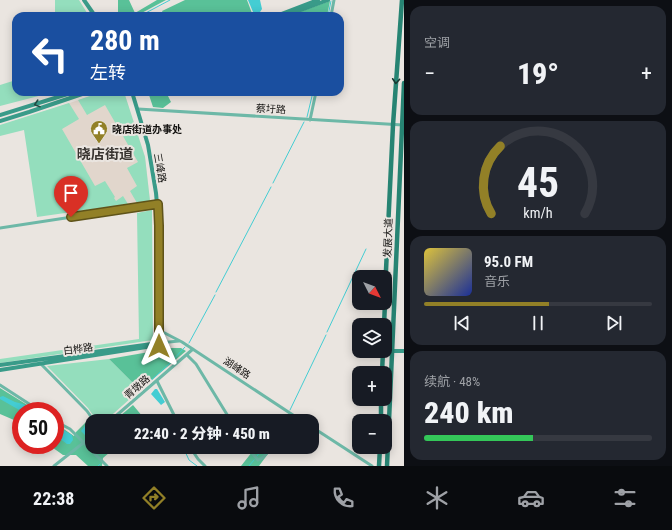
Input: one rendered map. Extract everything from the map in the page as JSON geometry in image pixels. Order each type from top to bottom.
[{"type":"main road","points":[[84,0],[92,12]]},
{"type":"main road","points":[[286,12],[318,0]]},
{"type":"main road","points":[[296,12],[328,0]]},
{"type":"main road","name":"发展大道","points":[[386,270],[393,125],[402,0]]},
{"type":"main road","name":"发展大道","points":[[392,351],[404,83]]},
{"type":"main road","points":[[0,115],[61,96]]},
{"type":"main road","points":[[0,120],[76,96]]},
{"type":"main road","name":"三峰路","points":[[133,96],[148,146],[158,204],[159,344]]},
{"type":"main road","name":"白桦路","points":[[0,370],[159,344]]},
{"type":"main road","name":"白桦路","points":[[0,365],[159,344]]},
{"type":"main road","points":[[392,351],[404,351]]},
{"type":"main road","name":"发展大道","points":[[387,466],[392,358]]},
{"type":"main road","points":[[379,466],[380,454]]},
{"type":"street","points":[[332,12],[334,0]]},
{"type":"street","points":[[310,120],[315,96]]},
{"type":"street","name":"蔡圩路","points":[[138,109],[403,125]]},
{"type":"street","points":[[0,228],[158,204]]},
{"type":"street","name":"湖峰路","points":[[159,330],[173,336],[291,414]]},
{"type":"street","points":[[159,344],[178,341],[182,342]]},
{"type":"street","name":"青墩路","points":[[118,414],[193,349]]},
{"type":"street","points":[[187,355],[196,364],[227,414]]},
{"type":"street","points":[[40,363],[89,414]]},
{"type":"street","points":[[157,381],[174,414]]},
{"type":"street","points":[[0,385],[26,402]]},
{"type":"street","points":[[64,426],[70,430],[107,466]]},
{"type":"street","points":[[319,432],[372,466]]},
{"type":"street","points":[[54,466],[84,443]]},
{"type":"street","points":[[195,454],[205,466]]},
{"type":"street","points":[[253,454],[258,460],[260,460],[266,454]]},
{"type":"shaded area","name":"晓店街道办事处","points":[[90,96],[125,96],[145,157],[150,201],[96,209],[46,111]]},
{"type":"green space","points":[[55,0],[79,0],[86,12],[55,12]]},
{"type":"green space","points":[[118,0],[129,0],[135,12],[118,12]]},
{"type":"green space","points":[[157,0],[166,0],[144,12],[137,12]]},
{"type":"green space","points":[[185,0],[247,0],[252,12],[162,12]]},
{"type":"green space","points":[[330,1],[328,12],[300,12]]},
{"type":"green space","points":[[12,81],[12,96],[39,96],[0,106],[0,85]]},
{"type":"green space","points":[[90,96],[125,96],[145,157],[150,201],[137,203],[130,191],[137,186],[127,168],[138,162],[105,105],[87,115],[78,100]]},
{"type":"green space","points":[[149,96],[168,96],[171,102],[163,108],[153,107]]},
{"type":"green space","points":[[69,103],[79,119],[62,129],[95,186],[105,181],[116,201],[123,196],[128,204],[37,217],[24,130],[0,136],[0,125]]},
{"type":"green space","points":[[152,210],[153,340],[0,363],[0,359],[139,339],[137,213]]},
{"type":"green space","points":[[172,348],[181,348],[186,351],[140,390],[109,359]]},
{"type":"green space","points":[[109,359],[140,390],[113,414],[92,414],[47,366]]},
{"type":"green space","points":[[0,388],[23,402],[12,402],[12,419],[0,414]]},
{"type":"green space","points":[[133,405],[140,414],[122,414]]},
{"type":"green space","points":[[85,423],[85,454],[108,454],[103,458],[102,466],[88,466],[76,455],[62,454],[64,454],[64,429],[74,436]]},
{"type":"green space","points":[[250,454],[268,454],[259,466],[241,466]]},
{"type":"water","points":[[248,0],[260,0],[262,9],[260,12],[253,12]]},
{"type":"water","points":[[155,389],[157,389],[165,402],[161,405],[151,394]]},
{"type":"water","points":[[3,396],[15,402],[12,402],[12,406],[0,399],[0,397]]},
{"type":"water","points":[[85,426],[85,435],[81,431]]},
{"type":"water","points":[[64,430],[72,435],[73,440],[70,444],[64,442]]},
{"type":"waterway","points":[[148,12],[170,0]]},
{"type":"waterway","points":[[329,12],[331,1]]},
{"type":"waterway","points":[[307,117],[312,96]]},
{"type":"waterway","points":[[273,183],[304,122]]},
{"type":"waterway","points":[[216,292],[271,187]]},
{"type":"waterway","points":[[327,332],[366,249]]},
{"type":"waterway","points":[[189,343],[215,295]]},
{"type":"waterway","points":[[290,410],[326,335]]},
{"type":"waterway","points":[[146,385],[185,347]]},
{"type":"waterway","points":[[186,454],[189,460],[197,466]]},
{"type":"waterway","points":[[249,466],[254,460]]},
{"type":"place","name":"晓店街道办事处","points":[[99,144]]},
{"type":"district","name":"晓店街道","points":[[105,154]]},
{"type":"route","points":[[71,217],[158,204],[159,346]]}]
